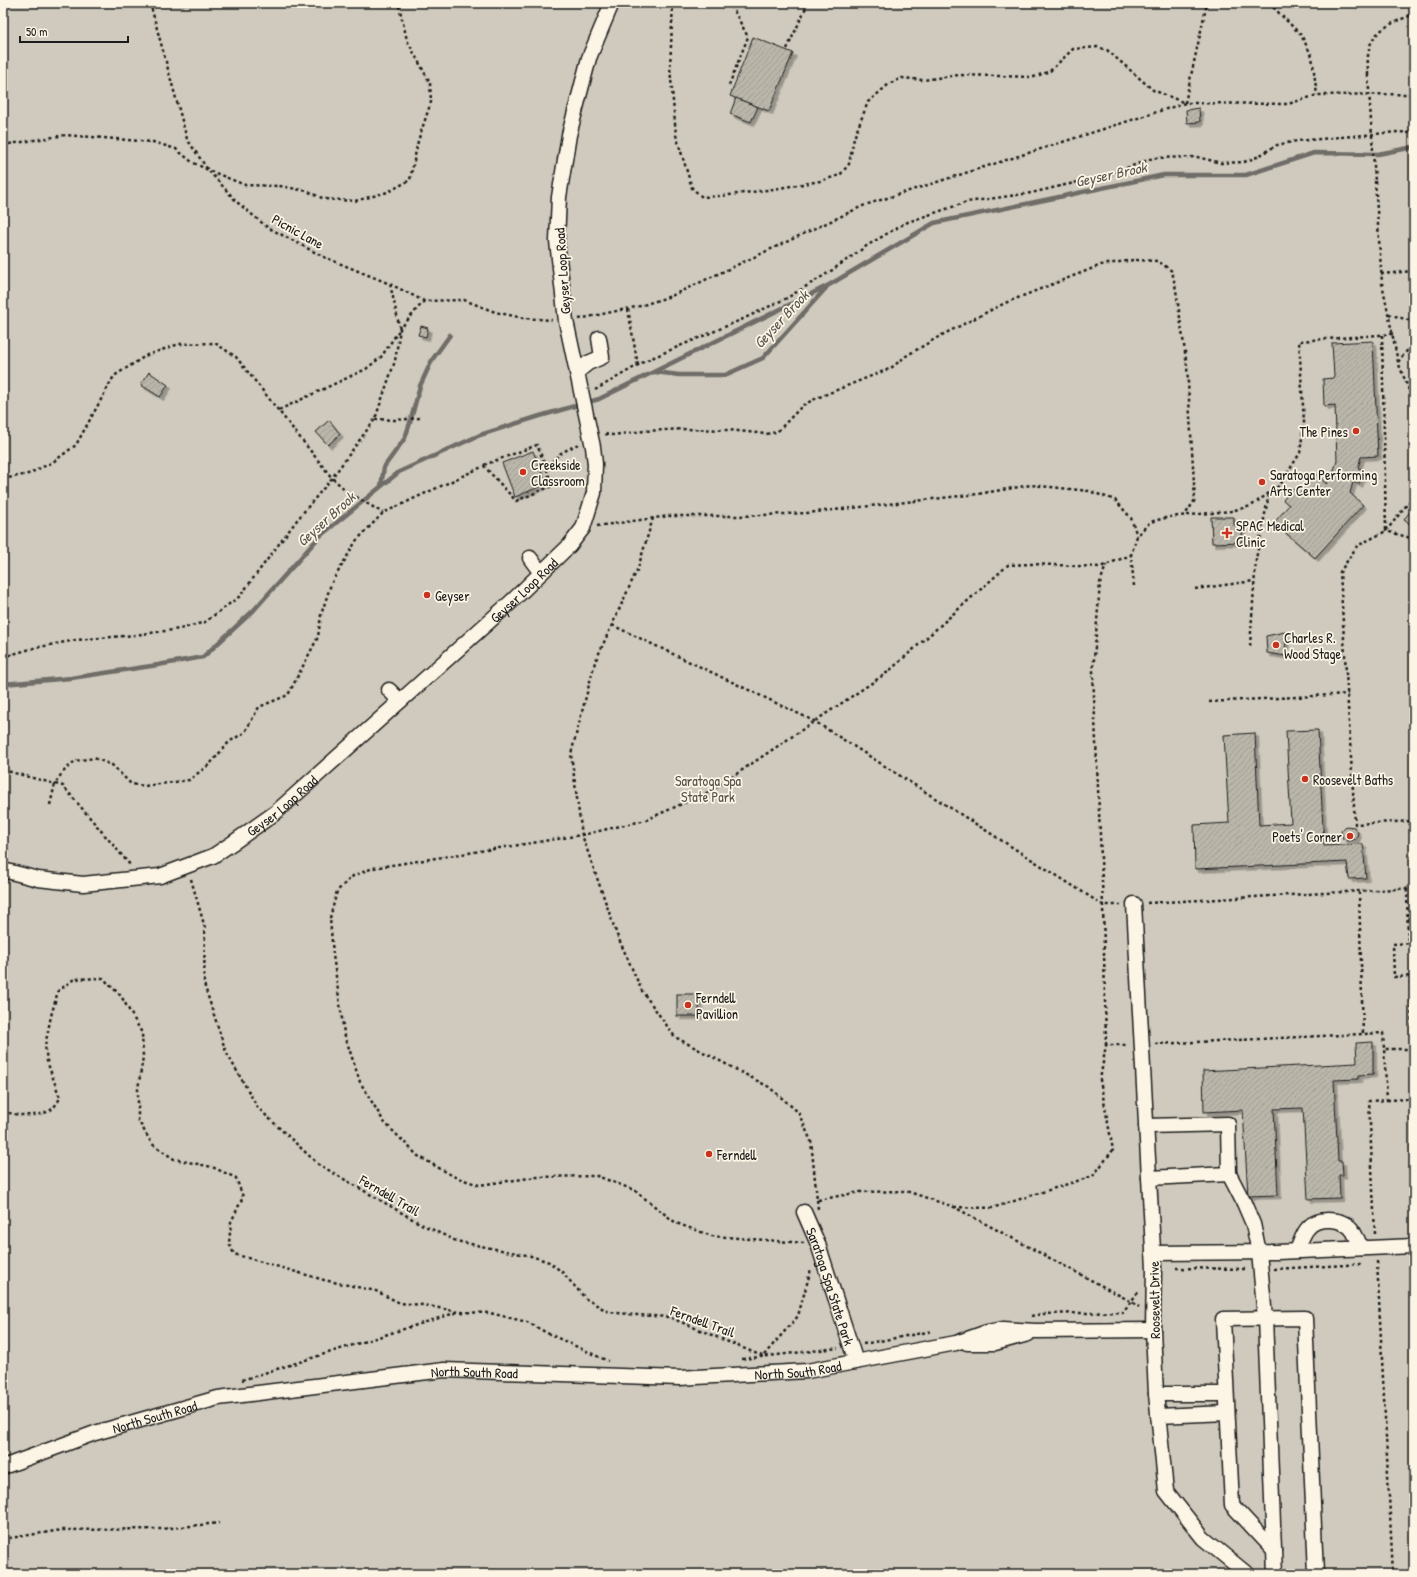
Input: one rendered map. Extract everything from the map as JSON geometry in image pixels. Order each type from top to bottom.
[{"type":"street","name":"Geyser Loop Road","points":[[3,870],[38,879],[83,884],[160,876],[213,856],[275,813],[511,602],[569,546],[582,528],[594,493],[595,464],[590,433],[566,321],[557,241],[561,189],[569,135],[589,58],[612,3]]},
{"type":"street","points":[[576,372],[588,363],[602,357],[599,338]]},
{"type":"street","points":[[530,558],[542,573]]},
{"type":"street","points":[[389,690],[400,701]]},
{"type":"street","points":[[1132,904],[1142,1044],[1153,1253]]},
{"type":"street","points":[[1146,1126],[1228,1124],[1229,1174],[1253,1224],[1259,1252],[1265,1318],[1275,1574]]},
{"type":"street","points":[[1149,1178],[1229,1174]]},
{"type":"street","name":"Saratoga Spa State Park","points":[[804,1212],[818,1244],[856,1362]]},
{"type":"street","points":[[1297,1250],[1307,1228],[1316,1221],[1329,1220],[1344,1224],[1352,1230],[1361,1248]]},
{"type":"street","name":"Roosevelt Drive","points":[[1248,1574],[1203,1538],[1166,1491],[1156,1394],[1153,1330],[1153,1253],[1259,1252],[1414,1246]]},
{"type":"street","points":[[1274,1550],[1232,1505],[1223,1319],[1305,1318],[1316,1574]]},
{"type":"street","name":"North South Road","points":[[3,1467],[95,1433],[218,1398],[444,1370],[680,1378],[807,1371],[956,1343],[1005,1342],[1035,1332],[1153,1330]]},
{"type":"street","points":[[1156,1394],[1226,1394]]},
{"type":"street","points":[[1158,1416],[1227,1413]]},
{"type":"path","name":"Picnic Lane","points":[[150,3],[187,139],[208,170],[238,203],[267,226],[324,257],[390,284],[424,301],[464,300],[495,312],[523,318],[566,321],[628,308],[670,296],[865,205],[1185,103]]},
{"type":"path","points":[[3,145],[66,135],[153,142],[176,149],[192,162],[245,185],[280,186],[307,191],[324,199],[355,201],[388,192],[410,180],[418,140],[431,102],[430,83],[407,40],[399,3]]},
{"type":"path","points":[[673,3],[670,67],[676,134],[692,188],[702,197],[722,196],[774,189],[820,181],[840,175],[849,164],[854,138],[868,102],[890,84],[902,78],[923,80],[959,75],[1034,77],[1050,71],[1073,49],[1097,47],[1107,50],[1153,90],[1185,103],[1288,104],[1316,95],[1414,94]]},
{"type":"path","points":[[729,85],[748,36],[730,3]]},
{"type":"path","points":[[787,48],[808,3]]},
{"type":"path","points":[[1185,103],[1207,3]]},
{"type":"path","points":[[1269,3],[1301,35],[1312,56],[1316,95]]},
{"type":"path","points":[[1414,14],[1387,26],[1377,34],[1369,48],[1368,75],[1381,274],[1398,362],[1414,403]]},
{"type":"path","points":[[581,394],[595,390],[647,360],[743,319],[787,298],[868,245],[905,223],[967,202],[1032,193],[1108,175],[1153,158],[1197,157],[1221,163],[1244,162],[1257,157],[1277,145],[1297,141],[1398,132],[1414,133]]},
{"type":"path","points":[[546,468],[561,453],[579,443],[590,433],[613,435],[644,431],[686,429],[729,430],[766,434],[778,432],[803,405],[891,368],[906,356],[940,336],[1005,303],[1101,265],[1133,260],[1158,261],[1172,272],[1187,366],[1195,500],[1185,515]]},
{"type":"path","points":[[1381,274],[1414,271]]},
{"type":"path","points":[[3,657],[34,648],[76,640],[135,635],[180,629],[206,622],[240,596],[297,520],[332,478],[375,419],[395,361],[400,329],[390,284]]},
{"type":"path","points":[[278,410],[366,369],[381,357],[400,329],[424,301]]},
{"type":"path","points":[[628,308],[638,366]]},
{"type":"path","points":[[1389,314],[1414,322]]},
{"type":"path","points":[[1134,586],[1131,555],[1136,536],[1150,522],[1169,517],[1231,511],[1251,506],[1280,485],[1300,453],[1304,422],[1298,342],[1393,334]]},
{"type":"path","points":[[1382,335],[1386,531]]},
{"type":"path","points":[[1398,362],[1414,342]]},
{"type":"path","points":[[3,479],[28,474],[53,462],[76,445],[114,376],[147,354],[179,344],[215,343],[236,357],[332,478],[348,492],[383,513]]},
{"type":"path","points":[[375,419],[420,418]]},
{"type":"path","points":[[50,805],[55,784],[62,773],[75,761],[94,758],[112,765],[131,784],[145,786],[189,780],[210,764],[230,742],[245,732],[259,707],[288,695],[318,637],[321,615],[331,584],[356,541],[383,513],[484,466],[537,445],[552,486],[516,501],[484,466]]},
{"type":"path","points":[[582,528],[669,516],[740,516],[807,513],[978,494],[1031,485],[1089,491],[1115,500],[1131,518],[1136,536]]},
{"type":"path","points":[[1250,646],[1256,559],[1269,493]]},
{"type":"path","points":[[1414,496],[1386,531],[1357,546],[1340,572],[1355,824],[1414,821]]},
{"type":"path","points":[[653,518],[638,568],[595,662],[571,754],[582,835],[617,935],[642,991],[675,1038],[769,1087],[798,1112],[811,1142],[818,1200],[860,1192],[906,1191],[954,1207],[1132,1302],[1137,1305],[1141,1311]]},
{"type":"path","points":[[1386,531],[1414,539]]},
{"type":"path","points":[[818,1244],[712,1236],[676,1223],[634,1190],[597,1176],[537,1177],[479,1185],[455,1177],[418,1156],[384,1122],[360,1082],[344,1033],[333,955],[330,918],[337,891],[353,876],[373,868],[582,835],[646,820],[711,791],[888,672],[1008,565],[1032,564],[1100,566],[1131,555]]},
{"type":"path","points":[[954,1207],[992,1208],[1092,1176],[1114,1150],[1100,1080],[1106,1044],[1103,905],[1093,672],[1100,583],[1106,564]]},
{"type":"path","points":[[1195,589],[1254,581]]},
{"type":"path","points":[[612,625],[814,721],[1103,905],[1414,888]]},
{"type":"path","points":[[1209,702],[1348,694]]},
{"type":"path","points":[[3,770],[63,786],[142,878]]},
{"type":"path","name":"Ferndell Trail","points":[[186,866],[193,883],[205,928],[204,984],[226,1052],[258,1108],[318,1164],[421,1224],[456,1241],[531,1256],[549,1262],[562,1272],[586,1299],[609,1312],[669,1317],[764,1356],[798,1316],[812,1266]]},
{"type":"path","points":[[1407,889],[1408,943]]},
{"type":"path","points":[[1359,892],[1363,1034]]},
{"type":"path","points":[[1414,943],[1393,944],[1394,976],[1414,976]]},
{"type":"path","points":[[1384,1050],[1413,1049],[1410,976]]},
{"type":"path","points":[[3,1111],[11,1114],[36,1115],[52,1109],[60,1098],[47,1061],[45,1046],[58,991],[74,979],[103,978],[121,996],[142,1033],[144,1057],[138,1089],[138,1120],[152,1144],[174,1159],[212,1167],[236,1178],[243,1197],[231,1222],[228,1243],[234,1254],[324,1280],[376,1291],[400,1303],[424,1305],[459,1312],[490,1313],[527,1322],[612,1362]]},
{"type":"path","points":[[1106,1044],[1142,1044],[1383,1033],[1387,1100]]},
{"type":"path","points":[[1393,1574],[1369,1101],[1414,1099]]},
{"type":"path","points":[[3,1539],[62,1530],[162,1529],[219,1523]]},
{"type":"path","points":[[814,1572],[834,1572],[840,1574]]},
{"type":"green space","name":"Saratoga Spa State Park","points":[[3,3],[1414,3],[1414,1574],[3,1574]]},
{"type":"building","points":[[753,37],[793,53],[769,111],[730,96]]},
{"type":"building","points":[[736,98],[758,107],[751,122],[730,114]]},
{"type":"building","points":[[1199,108],[1200,122],[1187,123],[1186,110]]},
{"type":"building","points":[[421,326],[428,328],[426,337],[418,335]]},
{"type":"building","name":"The Pines","points":[[1373,341],[1378,456],[1361,457],[1358,468],[1364,470],[1359,484],[1353,482],[1350,493],[1363,505],[1315,558],[1274,523],[1289,505],[1283,500],[1293,489],[1299,494],[1317,474],[1326,484],[1332,476],[1337,461],[1335,405],[1324,406],[1323,379],[1333,378],[1334,376],[1332,343]]},
{"type":"building","points":[[149,372],[168,385],[160,397],[141,385]]},
{"type":"building","points":[[329,420],[340,434],[328,445],[316,432]]},
{"type":"building","name":"Creekside Classroom","points":[[533,451],[546,484],[515,497],[502,463]]},
{"type":"building","points":[[1414,507],[1414,527],[1404,519]]},
{"type":"building","name":"SPAC Medical Clinic","points":[[1211,517],[1234,517],[1234,525],[1242,525],[1242,542],[1212,543]]},
{"type":"building","name":"Charles R. Wood Stage","points":[[1285,632],[1286,656],[1267,653],[1266,636]]},
{"type":"building","name":"Roosevelt Baths","points":[[1318,730],[1324,846],[1363,844],[1366,878],[1349,879],[1347,862],[1195,869],[1194,825],[1229,823],[1224,735],[1255,733],[1259,825],[1291,823],[1286,731]]},
{"type":"building","name":"Poets' Corner","points":[[1346,826],[1354,827],[1358,833],[1356,839],[1349,841],[1343,839],[1341,831]]},
{"type":"building","name":"Ferndell Pavillion","points":[[677,994],[699,994],[699,1016],[677,1016]]},
{"type":"building","points":[[1373,1042],[1373,1074],[1359,1075],[1358,1079],[1334,1080],[1338,1161],[1342,1161],[1343,1175],[1339,1175],[1340,1198],[1308,1199],[1303,1108],[1274,1109],[1278,1195],[1248,1196],[1243,1110],[1204,1112],[1203,1071],[1357,1063],[1356,1043]]},
{"type":"waterway","name":"Geyser Brook","points":[[3,684],[71,678],[203,657],[253,611],[320,536],[399,472],[480,435],[599,399],[829,285],[934,223],[1164,175],[1246,175],[1314,153],[1378,154],[1414,147]]},
{"type":"waterway","name":"Geyser Brook","points":[[655,372],[679,375],[725,375],[763,358],[826,288]]},
{"type":"waterway","points":[[381,486],[384,467],[405,438],[420,386],[432,360],[450,335]]},
{"type":"place","name":"The Pines","points":[[1356,431]]},
{"type":"place","name":"Creekside Classroom","points":[[523,472]]},
{"type":"place","name":"Saratoga Performing Arts Center","points":[[1262,482]]},
{"type":"place","name":"SPAC Medical Clinic","points":[[1227,533]]},
{"type":"place","name":"Geyser","points":[[427,595]]},
{"type":"place","name":"Charles R. Wood Stage","points":[[1276,645]]},
{"type":"place","name":"Roosevelt Baths","points":[[1305,779]]},
{"type":"place","name":"Poets' Corner","points":[[1350,836]]},
{"type":"place","name":"Ferndell Pavillion","points":[[688,1005]]},
{"type":"place","name":"Ferndell","points":[[709,1154]]}]
